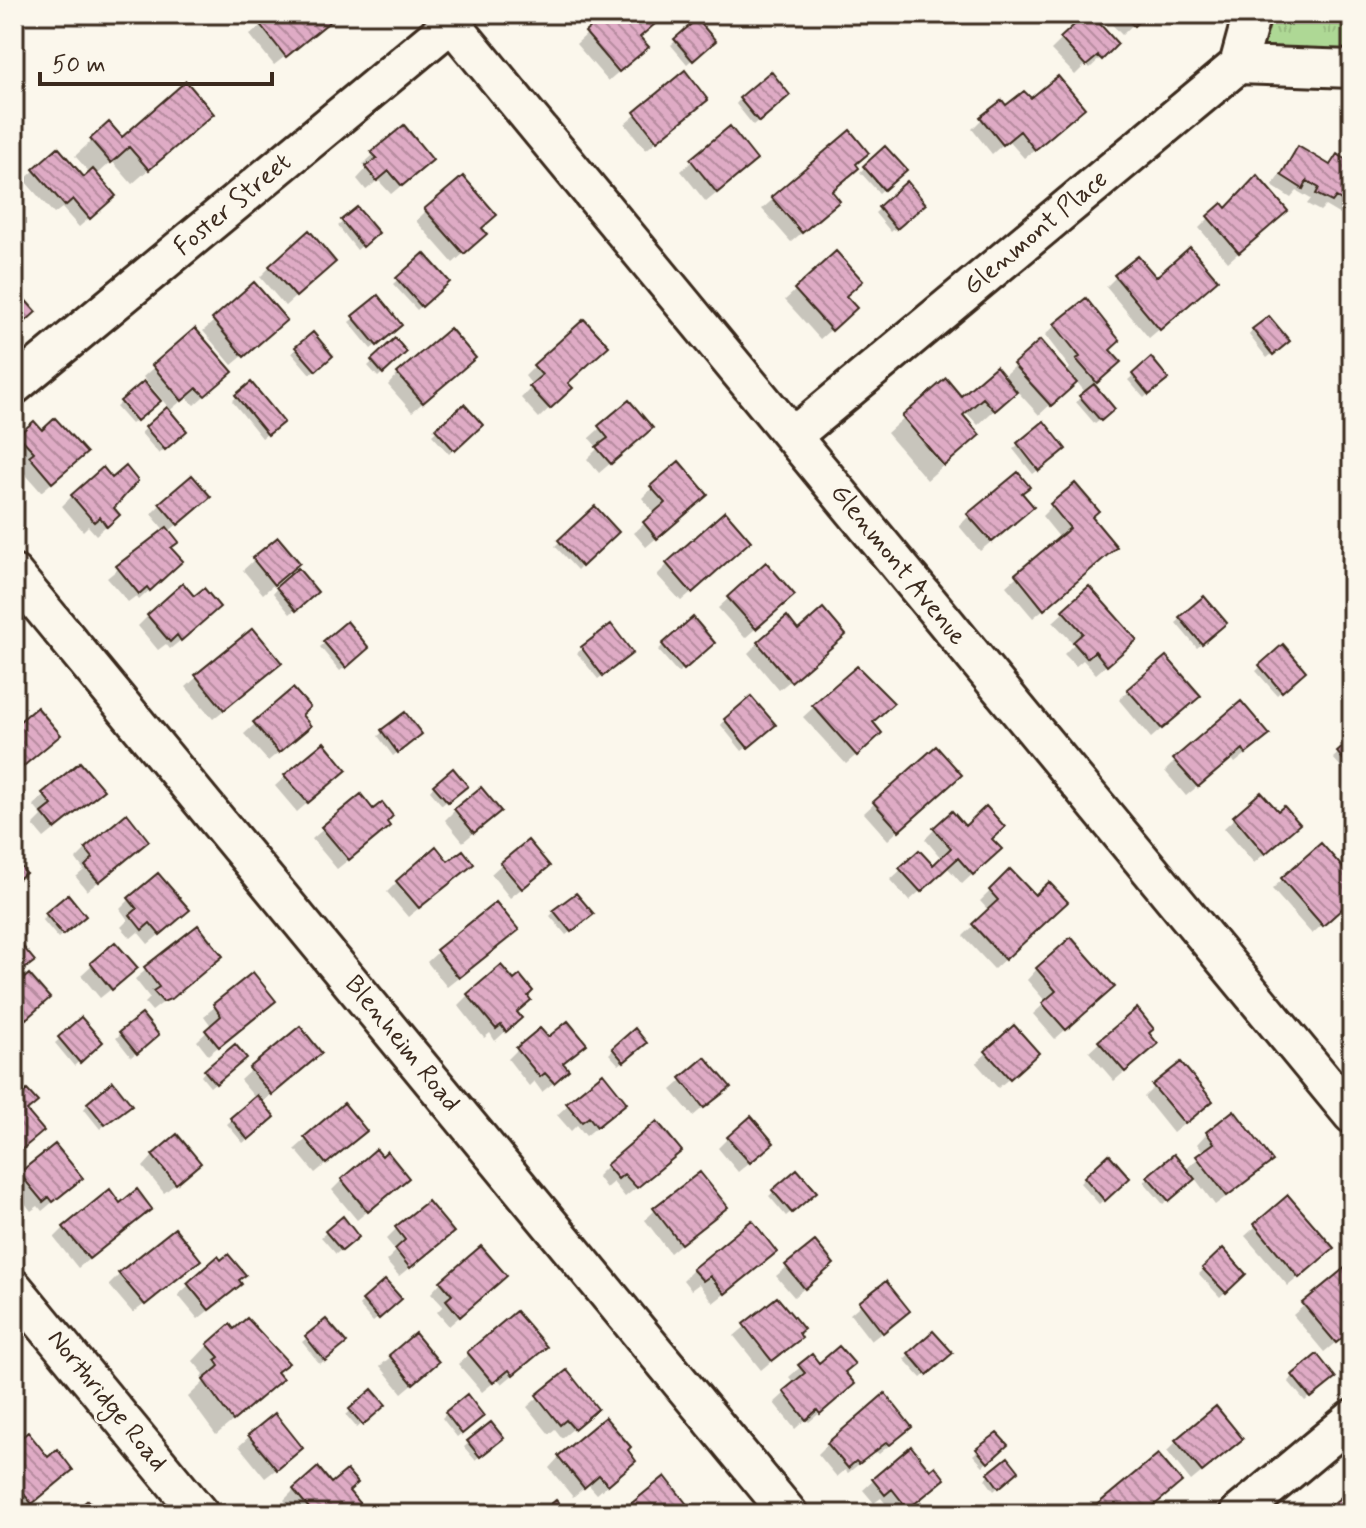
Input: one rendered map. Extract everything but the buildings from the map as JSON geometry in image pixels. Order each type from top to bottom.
[{"type":"street","points":[[1252,14],[1238,65],[1352,69]]},
{"type":"street","name":"Foster Street","points":[[14,386],[448,18]]},
{"type":"street","name":"Glenmont Avenue","points":[[448,18],[1352,1115]]},
{"type":"street","name":"Glenmont Place","points":[[793,436],[1238,65]]},
{"type":"street","name":"Blenheim Road","points":[[14,574],[789,1514]]},
{"type":"street","name":"Northridge Road","points":[[14,1288],[200,1514]]},
{"type":"street","points":[[1238,1514],[1352,1419]]},
{"type":"green space","points":[[1252,14],[1352,14],[1352,69],[1238,65]]}]
